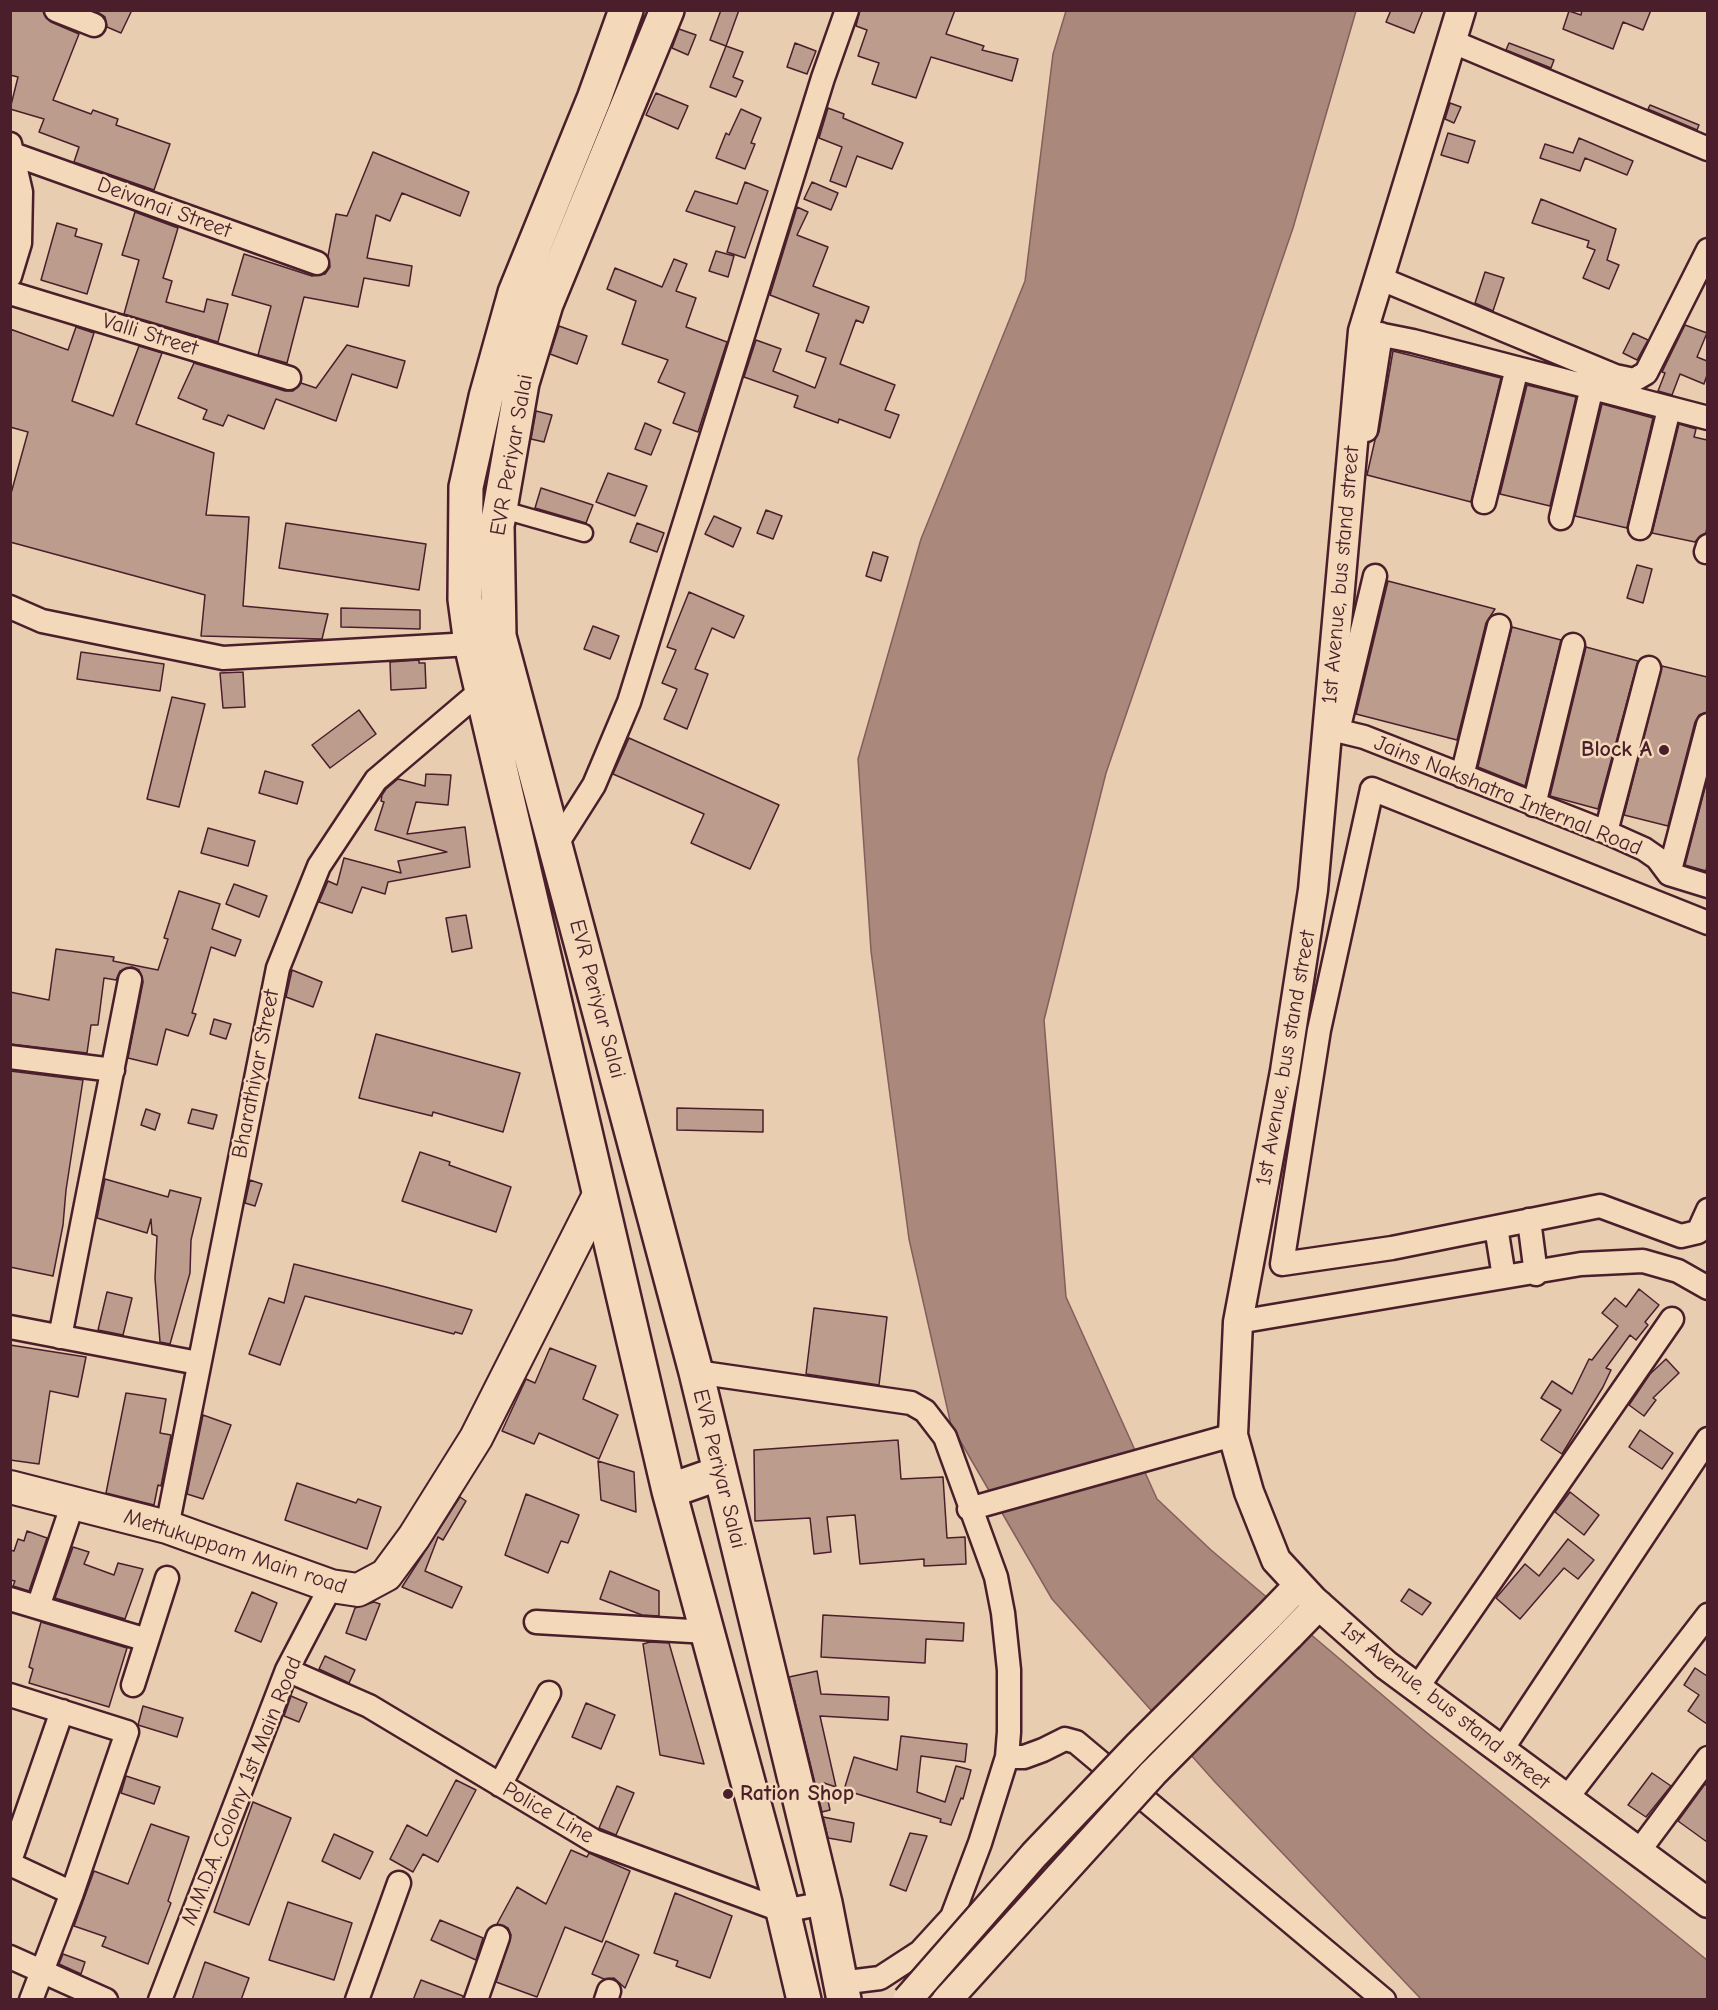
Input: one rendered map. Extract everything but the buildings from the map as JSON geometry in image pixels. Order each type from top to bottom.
[{"type":"main road","name":"EVR Periyar Salai","points":[[626,10],[594,99],[515,293],[486,397],[466,487],[465,599],[485,640],[556,845],[696,1371],[825,1903],[842,1991]]},
{"type":"main road","name":"EVR Periyar Salai","points":[[667,10],[546,304],[522,383],[496,526],[485,640],[483,688],[598,1197],[669,1491],[783,1911],[804,2000]]},
{"type":"main road","points":[[548,212],[580,223]]},
{"type":"main road","name":"Mettukuppam Main road","points":[[10,1487],[167,1527],[331,1586],[358,1590],[386,1575],[414,1537],[476,1438],[598,1197]]},
{"type":"main road","points":[[669,1491],[720,1473]]},
{"type":"street","points":[[56,10],[94,25]]},
{"type":"street","points":[[556,845],[594,785],[629,702],[823,78],[847,10]]},
{"type":"street","name":"1st Avenue, bus stand street","points":[[1461,10],[1379,278],[1333,730],[1312,902],[1285,1071],[1238,1322],[1233,1434],[1249,1492],[1276,1560],[1309,1595],[1386,1665],[1707,1903]]},
{"type":"street","points":[[1451,41],[1707,149]]},
{"type":"street","points":[[10,276],[20,243],[21,192],[11,150]]},
{"type":"street","name":"Deivanai Street","points":[[11,150],[317,263]]},
{"type":"street","points":[[1379,278],[1615,376],[1634,380],[1646,374],[1707,250]]},
{"type":"street","name":"Valli Street","points":[[10,293],[289,378]]},
{"type":"street","points":[[1359,481],[1374,333],[1707,418]]},
{"type":"street","points":[[1484,502],[1517,368]]},
{"type":"street","points":[[1561,518],[1592,387]]},
{"type":"street","points":[[1640,528],[1669,409]]},
{"type":"street","points":[[500,509],[584,533]]},
{"type":"street","points":[[1333,730],[1375,576]]},
{"type":"street","points":[[10,607],[42,621],[223,658],[485,640]]},
{"type":"street","points":[[1462,776],[1498,626]]},
{"type":"street","points":[[1534,805],[1573,645]]},
{"type":"street","points":[[1606,832],[1649,668]]},
{"type":"street","name":"Bharathiyar Street","points":[[167,1527],[278,968],[319,866],[376,780],[483,688]]},
{"type":"street","points":[[1669,874],[1707,725]]},
{"type":"street","name":"Jains Nakshatra Internal Road","points":[[1333,730],[1364,737],[1606,832],[1644,849],[1657,858],[1669,874],[1707,886]]},
{"type":"street","points":[[1707,923],[1372,789],[1319,1030],[1282,1264],[1392,1248],[1600,1206],[1681,1236],[1698,1232],[1707,1210]]},
{"type":"street","points":[[60,1337],[130,980]]},
{"type":"street","points":[[10,1057],[113,1070]]},
{"type":"street","points":[[1529,1220],[1536,1274]]},
{"type":"street","points":[[1496,1227],[1504,1277]]},
{"type":"street","points":[[1238,1322],[1504,1277],[1536,1274],[1581,1264],[1643,1262],[1677,1271],[1707,1288]]},
{"type":"street","points":[[1417,1688],[1672,1319]]},
{"type":"street","points":[[10,1327],[198,1363]]},
{"type":"street","points":[[696,1371],[910,1403],[925,1411],[945,1437],[969,1509],[996,1577],[1003,1613],[1009,1670],[1007,1757],[980,1843],[952,1917],[920,1952],[880,1978],[842,1991]]},
{"type":"street","points":[[969,1509],[1233,1434]]},
{"type":"street","points":[[1502,1751],[1707,1439]]},
{"type":"street","points":[[38,1607],[73,1503]]},
{"type":"street","points":[[133,1685],[167,1578]]},
{"type":"street","name":"M.M.D.A. Colony 1st Main Road","points":[[160,2000],[287,1670],[331,1586]]},
{"type":"street","points":[[907,2000],[1034,1855],[1139,1745],[1268,1617],[1309,1595]]},
{"type":"street","points":[[947,2000],[1153,1773],[1289,1636],[1309,1595]]},
{"type":"street","points":[[10,1599],[147,1640]]},
{"type":"street","points":[[1566,1799],[1707,1615]]},
{"type":"street","points":[[536,1622],[708,1632]]},
{"type":"street","name":"Police Line","points":[[287,1670],[369,1706],[594,1841],[783,1911]]},
{"type":"street","points":[[500,1785],[549,1693]]},
{"type":"street","points":[[10,1695],[127,1732],[72,1893],[31,2000]]},
{"type":"street","points":[[62,1711],[10,1862],[72,1893]]},
{"type":"street","points":[[1007,1757],[1024,1756],[1043,1750],[1065,1738],[1076,1742],[1384,2000]]},
{"type":"street","points":[[1639,1851],[1707,1758]]},
{"type":"street","points":[[357,2000],[399,1883]]},
{"type":"street","points":[[783,1911],[825,1903]]},
{"type":"street","points":[[476,2000],[498,1937]]},
{"type":"street","points":[[10,1957],[106,2000]]},
{"type":"shaded area","points":[[1066,11],[1356,11],[1293,228],[1106,773],[1044,1020],[1066,1297],[1157,1499],[1211,1550],[1426,1732],[1707,1960],[1707,1999],[1421,1999],[1215,1782],[1052,1599],[951,1425],[909,1239],[871,951],[858,759],[921,539],[1025,281],[1053,54]]},
{"type":"place","name":"Block A","points":[[1664,750]]},
{"type":"place","name":"Ration Shop","points":[[728,1794]]}]
